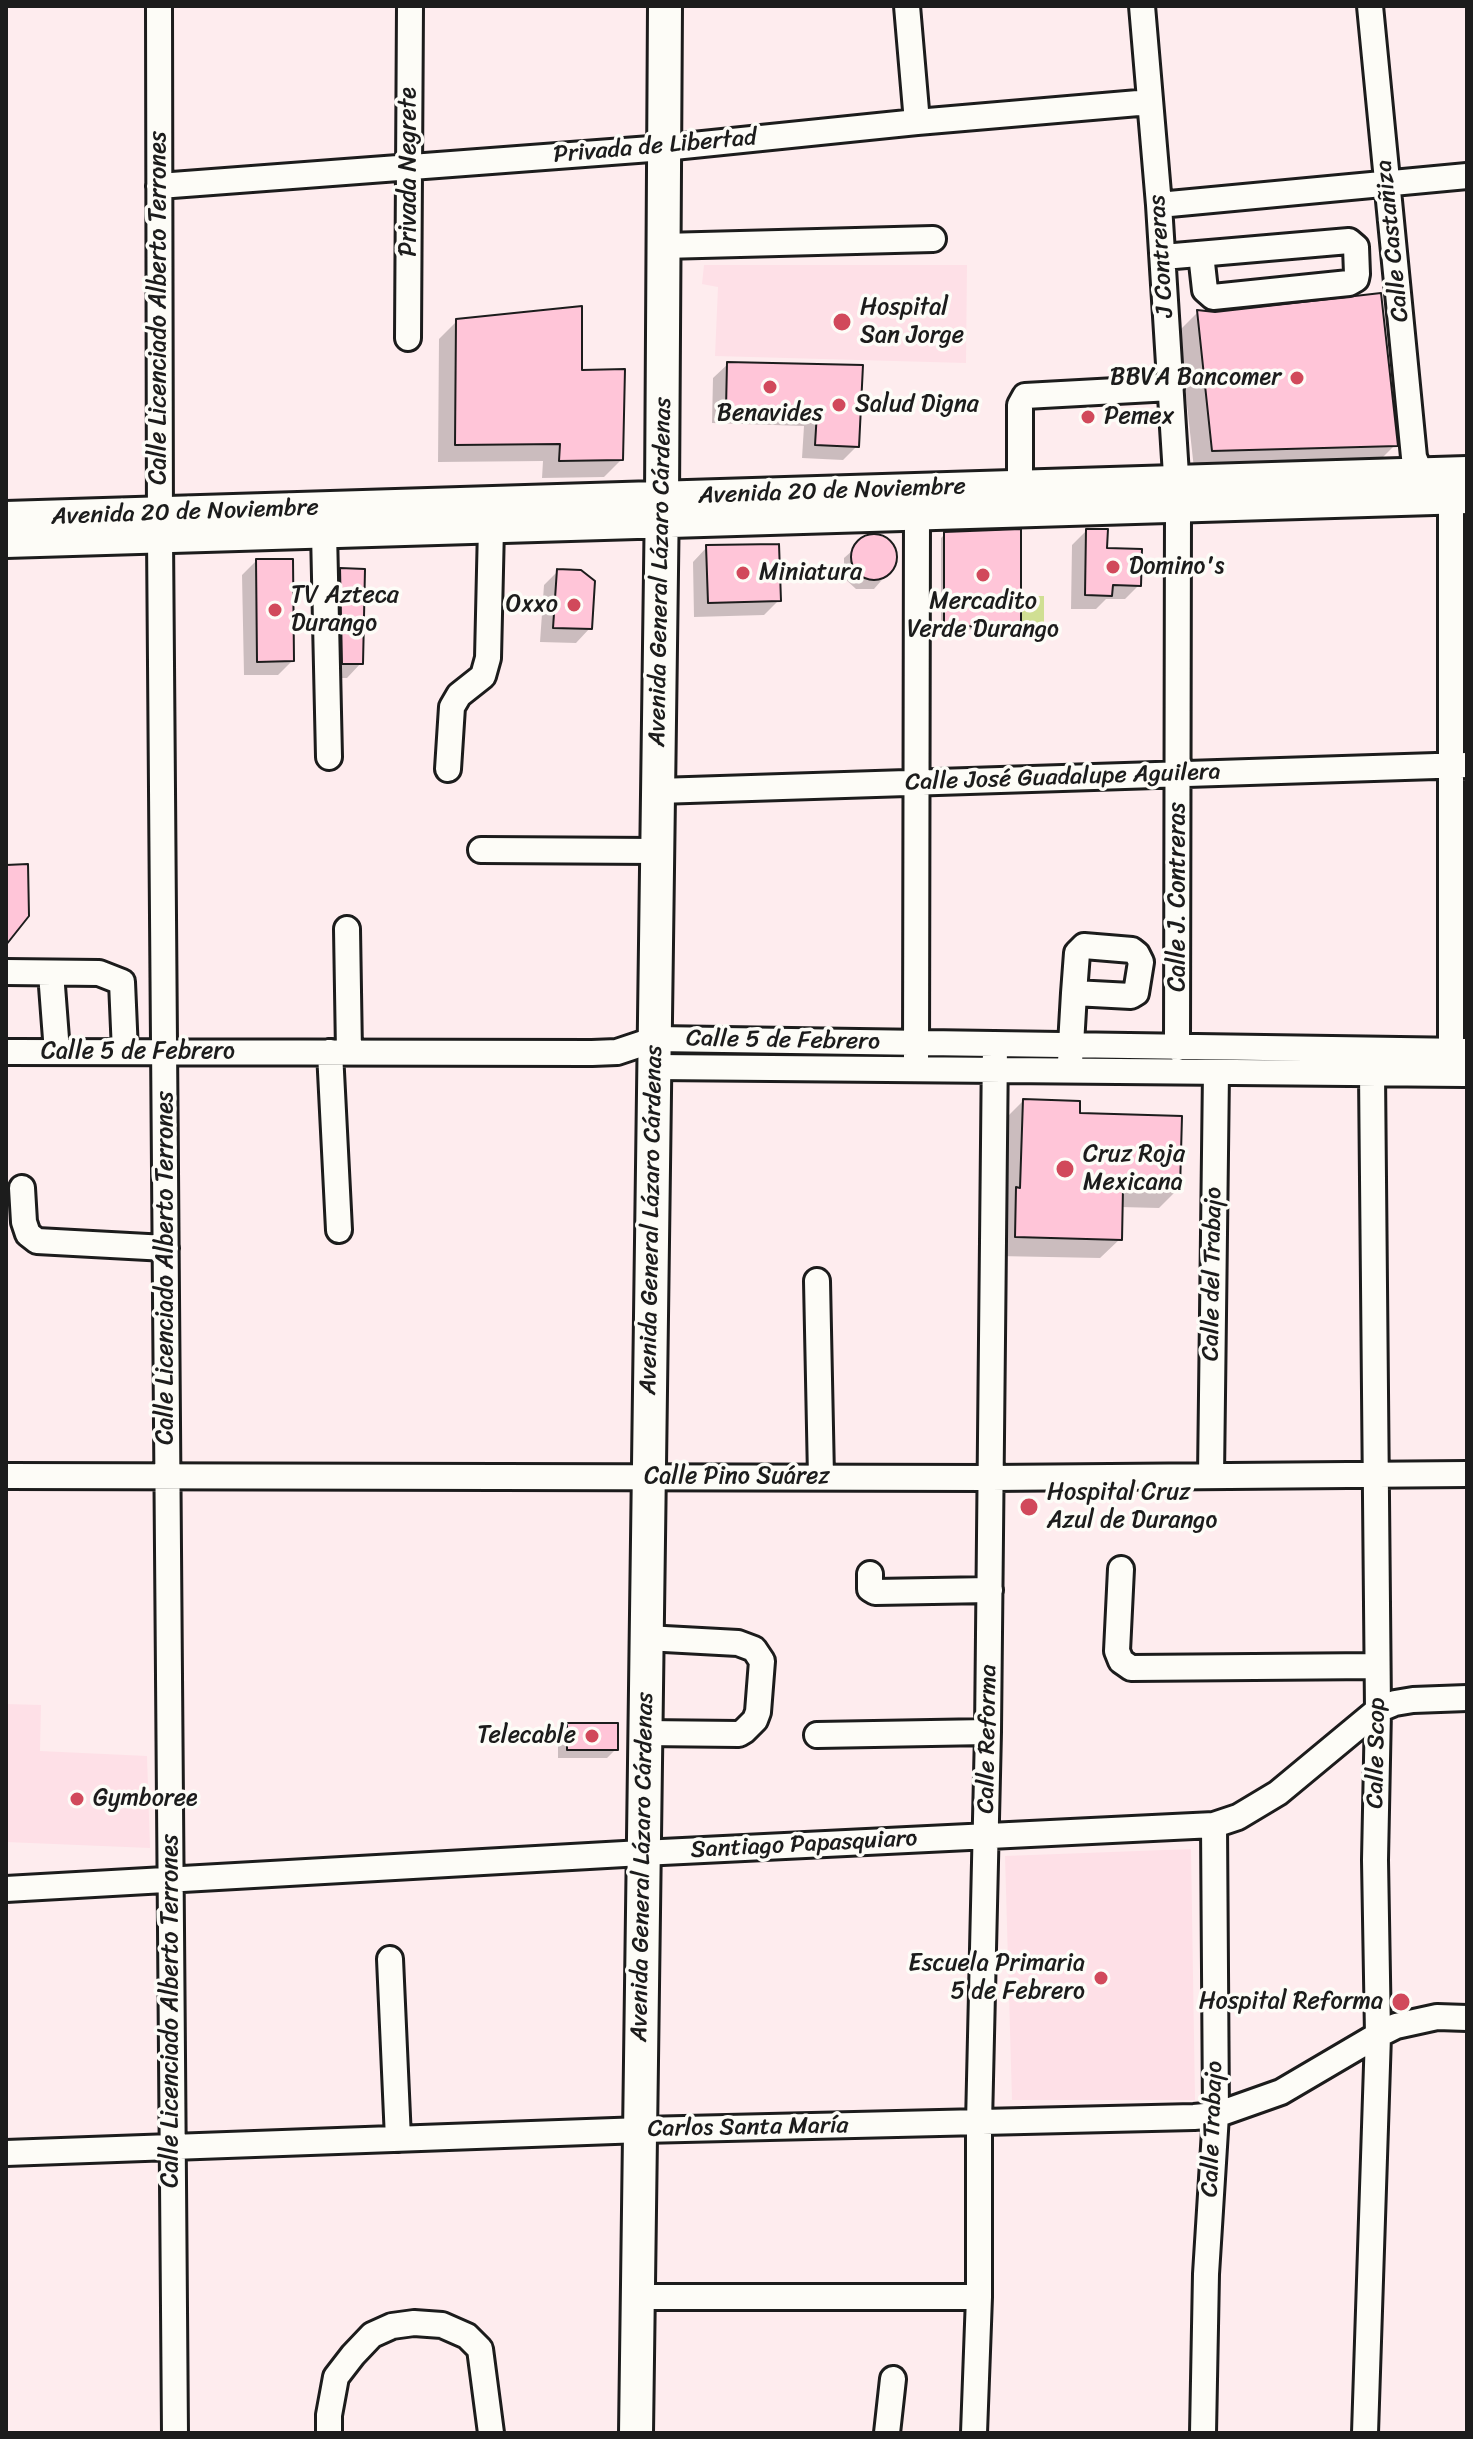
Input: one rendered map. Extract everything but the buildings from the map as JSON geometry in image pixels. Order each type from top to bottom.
[{"type":"main road","name":"Avenida General Lázaro Cárdenas","points":[[636,2433],[662,509],[665,6]]},
{"type":"main road","name":"Avenida 20 de Noviembre","points":[[6,518],[324,532],[491,527],[662,509],[917,514],[1421,474],[1467,473]]},
{"type":"main road","name":"Avenida 20 de Noviembre","points":[[6,541],[160,526],[662,509],[1020,487],[1177,495],[1457,498]]},
{"type":"street","name":"Calle Licenciado Alberto Terrones","points":[[159,6],[160,526],[175,2433]]},
{"type":"street","name":"Privada Negrete","points":[[408,338],[410,6]]},
{"type":"street","points":[[907,6],[917,122]]},
{"type":"street","name":"J Contreras","points":[[1142,6],[1163,257],[1177,495]]},
{"type":"street","name":"Calle Castañiza","points":[[1370,6],[1414,457],[1421,474]]},
{"type":"street","name":"Privada de Libertad","points":[[159,186],[664,148],[1150,102]]},
{"type":"street","points":[[1159,205],[1467,176]]},
{"type":"street","points":[[663,246],[933,239]]},
{"type":"street","points":[[1163,257],[1349,241],[1356,247],[1357,274],[1356,279],[1349,283],[1213,297],[1205,290],[1201,254]]},
{"type":"street","points":[[1020,487],[1020,405],[1025,396],[1171,388]]},
{"type":"street","points":[[1421,474],[1457,498],[1451,510],[1459,766],[1459,1062]]},
{"type":"street","name":"Calle J. Contreras","points":[[1177,495],[1177,1048]]},
{"type":"street","points":[[916,1069],[917,514]]},
{"type":"street","points":[[448,769],[452,707],[459,695],[483,676],[488,658],[491,527]]},
{"type":"street","points":[[324,532],[329,757]]},
{"type":"street","name":"Calle José Guadalupe Aguilera","points":[[658,791],[1459,766]]},
{"type":"street","points":[[481,850],[657,851]]},
{"type":"street","points":[[339,1230],[340,1052],[347,929]]},
{"type":"street","points":[[6,972],[99,973],[122,982],[125,1052]]},
{"type":"street","points":[[51,973],[57,1052]]},
{"type":"street","points":[[1070,1058],[1074,993]]},
{"type":"street","name":"Calle 5 de Febrero","points":[[655,1053],[916,1043],[995,1045],[1070,1058],[1216,1072],[1372,1073],[1459,1062]]},
{"type":"street","name":"Calle Reforma","points":[[974,2433],[988,1732],[995,1045]]},
{"type":"street","name":"Calle 5 de Febrero","points":[[6,1052],[617,1052],[916,1069],[995,1070],[1070,1058],[1177,1048],[1459,1062]]},
{"type":"street","name":"Calle del Trabajo","points":[[1211,1476],[1216,1072]]},
{"type":"street","name":"Calle Scop","points":[[1365,2433],[1378,2035],[1372,1073]]},
{"type":"street","points":[[22,1188],[24,1222],[28,1234],[37,1241],[166,1248]]},
{"type":"street","points":[[817,1281],[821,1477]]},
{"type":"street","name":"Calle Pino Suárez","points":[[6,1476],[991,1478],[1467,1474]]},
{"type":"street","points":[[1121,1569],[1117,1651],[1121,1661],[1131,1668],[1377,1666]]},
{"type":"street","points":[[870,1574],[870,1589],[875,1592],[990,1590]]},
{"type":"street","points":[[644,1733],[739,1734],[744,1731],[758,1712],[762,1661],[754,1649],[738,1643],[646,1638]]},
{"type":"street","name":"Santiago Papasquiaro","points":[[6,1889],[1214,1825],[1238,1817],[1278,1793],[1378,1710],[1413,1700],[1467,1698]]},
{"type":"street","points":[[817,1735],[988,1732]]},
{"type":"street","name":"Calle Trabajo","points":[[1203,2433],[1206,2274],[1216,2115],[1214,1825]]},
{"type":"street","points":[[390,1959],[398,2139]]},
{"type":"street","name":"Carlos Santa María","points":[[6,2153],[642,2130],[1216,2115],[1281,2092],[1396,2026],[1437,2017],[1467,2018]]},
{"type":"street","points":[[636,2297],[979,2297]]},
{"type":"street","points":[[329,2433],[336,2377],[372,2335],[392,2326],[414,2323],[442,2325],[467,2336],[480,2349],[491,2433]]},
{"type":"street","points":[[887,2433],[893,2379]]},
{"type":"shaded area","name":"Hospital San Jorge","points":[[704,265],[967,265],[966,363],[715,356],[718,287],[702,284]]},
{"type":"shaded area","name":"Gymboree","points":[[6,1704],[41,1705],[40,1751],[147,1756],[150,1848],[6,1842]]},
{"type":"shaded area","name":"Escuela Primaria 5 de Febrero","points":[[1191,1849],[1195,2100],[1012,2100],[1005,1856]]},
{"type":"green space","points":[[1020,596],[1044,596],[1044,627],[1021,627]]},
{"type":"place","name":"Hospital San Jorge","points":[[842,322]]},
{"type":"place","name":"BBVA Bancomer","points":[[1297,378]]},
{"type":"place","name":"Benavides","points":[[770,387]]},
{"type":"place","name":"Salud Digna","points":[[839,405]]},
{"type":"place","name":"Pemex","points":[[1088,417]]},
{"type":"place","name":"Domino's","points":[[1113,567]]},
{"type":"place","name":"Miniatura","points":[[743,573]]},
{"type":"place","name":"Mercadito Verde Durango","points":[[983,575]]},
{"type":"place","name":"Oxxo","points":[[574,605]]},
{"type":"place","name":"TV Azteca Durango","points":[[275,610]]},
{"type":"place","name":"Cruz Roja Mexicana","points":[[1065,1169]]},
{"type":"place","name":"Hospital Cruz Azul de Durango","points":[[1029,1507]]},
{"type":"place","name":"Telecable","points":[[592,1736]]},
{"type":"place","name":"Gymboree","points":[[77,1799]]},
{"type":"place","name":"Escuela Primaria 5 de Febrero","points":[[1101,1978]]},
{"type":"place","name":"Hospital Reforma","points":[[1401,2002]]}]
